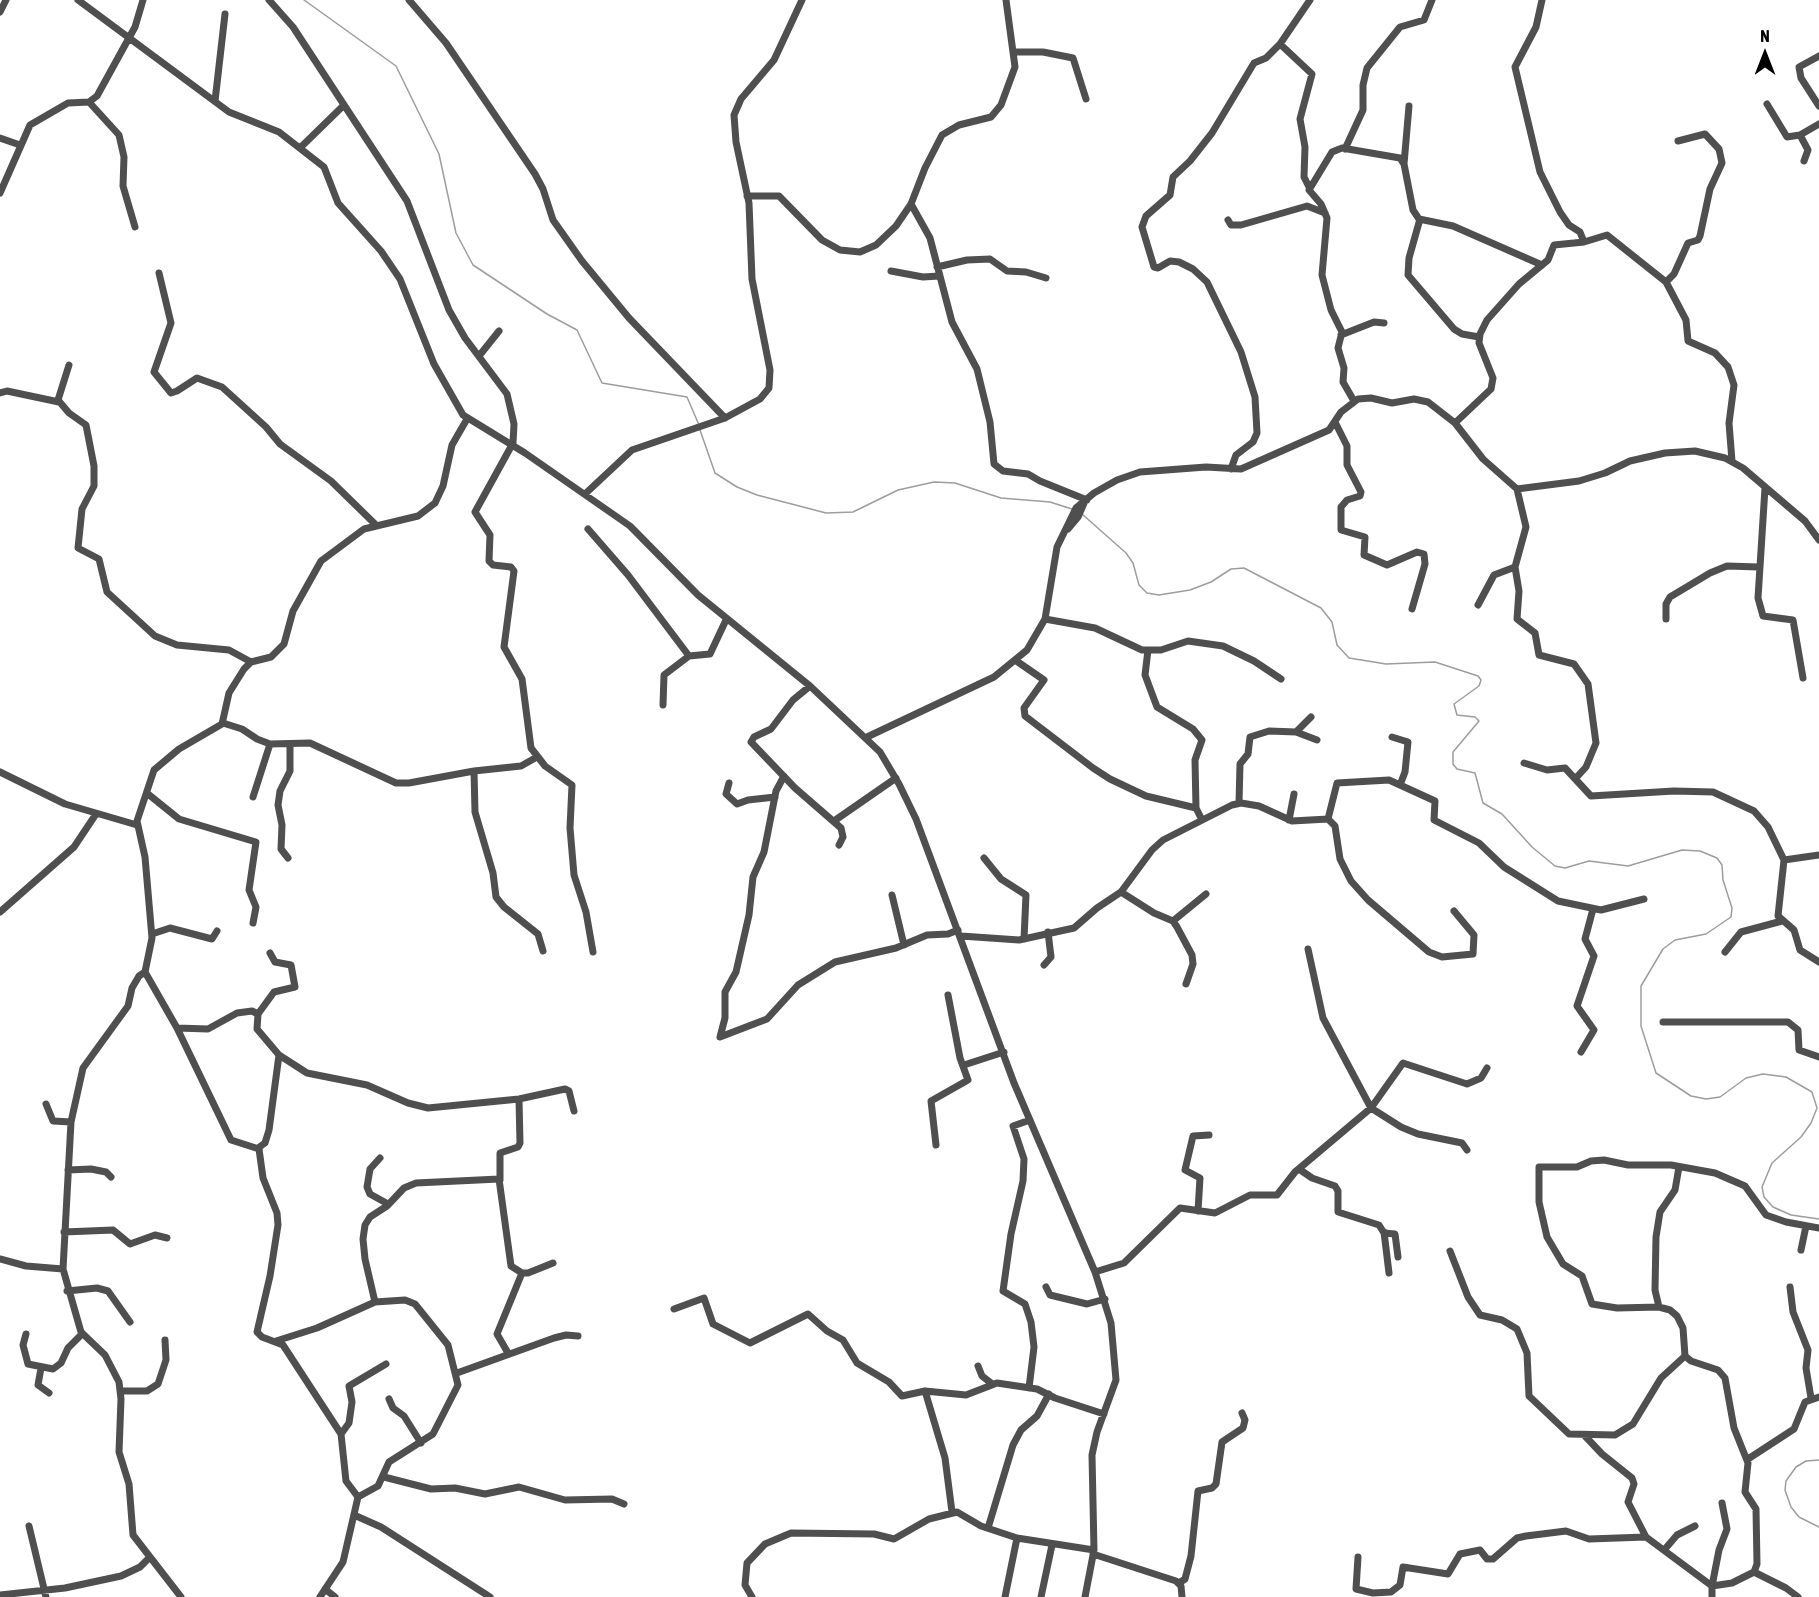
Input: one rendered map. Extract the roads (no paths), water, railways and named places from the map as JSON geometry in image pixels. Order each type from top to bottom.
[{"type":"street","points":[[0,12],[6,0]]},
{"type":"street","points":[[78,0],[232,114],[273,129],[301,147],[324,167],[338,203],[381,251],[400,279],[434,364],[446,389],[467,419],[512,445],[630,526],[726,620],[810,686],[867,737],[896,778],[916,819],[1030,1120],[1095,1272],[1112,1323],[1116,1380],[1095,1438],[1091,1464],[1093,1552],[1085,1597]]},
{"type":"street","points":[[0,193],[26,131],[35,121],[68,103],[89,102],[97,96],[139,20],[143,0]]},
{"type":"street","points":[[270,0],[285,15],[407,201],[449,310],[507,394],[514,424],[512,445],[475,512],[490,535],[489,561],[493,565],[509,567],[514,571],[504,647],[521,676],[531,748],[537,757],[572,785],[570,828],[574,875],[586,912],[593,952]]},
{"type":"street","points":[[409,0],[450,48],[535,174],[543,189],[553,220],[582,261],[629,318],[725,418]]},
{"type":"street","points":[[585,494],[632,450],[714,423],[760,399],[769,388],[770,380],[752,279],[747,196],[736,142],[735,111],[741,99],[774,60],[802,0]]},
{"type":"street","points":[[1231,469],[1236,455],[1253,442],[1257,433],[1255,397],[1240,352],[1211,288],[1201,276],[1179,262],[1170,261],[1158,268],[1154,267],[1142,227],[1146,216],[1170,195],[1173,177],[1190,161],[1212,133],[1254,63],[1266,58],[1280,44],[1308,0]]},
{"type":"street","points":[[1345,149],[1363,110],[1363,85],[1367,68],[1400,27],[1424,20],[1432,0]]},
{"type":"street","points":[[1542,0],[1536,27],[1515,67],[1540,172],[1560,212],[1569,225],[1580,232],[1584,242]]},
{"type":"street","points":[[747,196],[777,195],[822,240],[840,250],[856,252],[871,248],[880,242],[896,226],[911,204],[924,168],[942,135],[959,125],[991,117],[998,110],[1011,80],[1015,52],[1004,2]]},
{"type":"street","points":[[215,101],[225,14]]},
{"type":"street","points":[[1280,44],[1312,74],[1300,119],[1305,147],[1304,177],[1309,192],[1327,218],[1322,275],[1331,310],[1341,335],[1338,348],[1344,368],[1343,382],[1354,401]]},
{"type":"street","points":[[1015,52],[1043,52],[1073,58],[1086,99]]},
{"type":"street","points":[[1819,56],[1804,63],[1799,69],[1807,88],[1819,106]]},
{"type":"street","points":[[89,102],[119,135],[124,160],[123,186],[135,227]]},
{"type":"street","points":[[1767,104],[1785,135],[1794,137],[1819,124]]},
{"type":"street","points":[[301,147],[344,105]]},
{"type":"street","points":[[1409,106],[1404,164],[1407,193],[1413,210],[1420,219],[1453,226],[1542,265]]},
{"type":"street","points":[[1666,282],[1674,274],[1688,243],[1698,240],[1710,189],[1722,163],[1719,149],[1705,134],[1678,141]]},
{"type":"street","points":[[1800,135],[1808,150],[1804,161]]},
{"type":"street","points":[[0,138],[20,145]]},
{"type":"street","points":[[1309,187],[1329,154],[1339,148],[1397,157],[1404,164]]},
{"type":"street","points":[[911,204],[930,238],[952,322],[981,380],[990,422],[994,464],[1003,471],[1028,474],[1086,501]]},
{"type":"street","points":[[1228,220],[1234,226],[1249,224],[1309,206],[1325,213]]},
{"type":"street","points":[[1420,219],[1408,258],[1407,273],[1454,329],[1462,334],[1479,337]]},
{"type":"street","points":[[1455,423],[1491,389],[1493,378],[1480,348],[1479,337],[1487,320],[1519,284],[1548,260],[1554,245],[1584,242],[1609,236],[1666,282],[1686,320],[1688,341],[1715,353],[1728,368],[1734,380],[1729,423],[1732,461]]},
{"type":"street","points":[[937,267],[967,260],[990,259],[1007,271],[1026,272],[1046,278]]},
{"type":"street","points":[[891,271],[923,277],[939,276]]},
{"type":"street","points":[[159,273],[171,323],[154,372],[171,393],[177,392],[197,378],[222,387],[266,427],[280,444],[331,481],[376,525]]},
{"type":"street","points":[[1341,335],[1371,323],[1384,323]]},
{"type":"street","points":[[479,356],[499,331]]},
{"type":"street","points":[[59,402],[69,365]]},
{"type":"street","points":[[0,393],[8,391],[59,402],[69,413],[86,424],[89,432],[94,486],[82,509],[76,543],[79,550],[99,559],[107,592],[116,603],[163,641],[191,647],[229,650],[251,662]]},
{"type":"street","points":[[867,737],[994,677],[1027,650],[1045,619],[1056,552],[1068,529],[1086,501],[1117,480],[1140,472],[1197,467],[1231,469],[1249,466],[1329,430],[1341,412],[1354,401],[1371,398],[1392,402],[1421,400],[1455,423],[1483,459],[1517,489],[1526,527],[1515,567],[1519,591],[1517,619],[1535,633],[1539,655],[1574,663],[1588,684],[1596,743],[1586,767],[1575,779]]},
{"type":"street","points":[[181,1597],[136,1541],[131,1526],[129,1484],[119,1448],[120,1390],[105,1355],[82,1335],[67,1291],[63,1269],[71,1122],[83,1068],[125,1011],[136,980],[145,972],[152,934],[145,857],[137,825],[156,767],[179,749],[223,723],[231,690],[251,662],[271,657],[284,645],[293,611],[321,561],[364,529],[418,516],[435,503],[443,486],[452,444],[467,419]]},
{"type":"street","points":[[1335,423],[1347,446],[1347,465],[1356,479],[1361,495],[1341,507],[1341,530],[1365,537],[1364,555],[1387,564],[1417,552],[1424,555],[1425,564],[1412,609]]},
{"type":"street","points":[[1517,489],[1579,481],[1605,473],[1630,461],[1665,453],[1705,453],[1732,461],[1805,521],[1819,540]]},
{"type":"street","points":[[1765,488],[1757,592],[1762,616],[1793,620],[1803,678]]},
{"type":"street","points":[[588,529],[628,574],[689,656]]},
{"type":"street","points":[[1666,619],[1667,600],[1710,573],[1727,566],[1759,567]]},
{"type":"street","points":[[1478,605],[1494,575],[1515,567]]},
{"type":"street","points":[[1045,619],[1095,628],[1134,648],[1161,650],[1188,641],[1215,644],[1254,661],[1281,679]]},
{"type":"street","points":[[663,705],[664,675],[689,656],[710,654],[726,620]]},
{"type":"street","points":[[1148,650],[1145,675],[1156,707],[1193,729],[1202,740],[1195,760],[1196,808],[1203,820]]},
{"type":"street","points":[[1015,660],[1044,679],[1024,708],[1025,716],[1093,768],[1125,787],[1146,796],[1196,808]]},
{"type":"street","points":[[810,686],[793,700],[771,729],[751,740],[784,776],[844,832],[839,845]]},
{"type":"street","points":[[1296,732],[1311,717]]},
{"type":"street","points":[[223,723],[242,729],[257,740],[270,744],[310,744],[396,783],[410,783],[474,771],[520,766],[537,757]]},
{"type":"street","points":[[1239,803],[1239,766],[1248,754],[1250,737],[1269,730],[1296,732],[1317,740]]},
{"type":"street","points":[[1392,737],[1408,742],[1400,785]]},
{"type":"street","points":[[253,797],[270,744]]},
{"type":"street","points":[[288,858],[281,849],[282,825],[278,805],[280,790],[290,771],[290,744]]},
{"type":"street","points":[[1524,763],[1547,770],[1565,768],[1591,796],[1674,791],[1719,794],[1759,815],[1784,860],[1778,912],[1782,921],[1795,932],[1800,950],[1819,962]]},
{"type":"street","points":[[474,771],[476,815],[494,873],[496,897],[504,908],[537,934],[543,951]]},
{"type":"street","points":[[0,772],[57,801],[137,825]]},
{"type":"street","points":[[784,776],[775,797],[764,852],[753,877],[750,909],[736,972],[725,992],[725,1018],[720,1037],[767,1019],[798,985],[826,967],[904,945],[927,936],[960,933],[1024,939],[1074,928],[1121,892],[1160,842],[1239,803],[1259,806],[1297,822],[1317,818],[1328,819],[1335,826],[1340,859],[1351,881],[1368,900],[1400,925],[1424,949],[1442,957],[1472,955],[1474,935],[1454,911]]},
{"type":"street","points":[[834,821],[896,778]]},
{"type":"street","points":[[1328,819],[1337,783],[1389,780],[1435,801],[1434,820],[1471,838],[1504,867],[1558,901],[1593,909],[1619,907],[1644,898]]},
{"type":"street","points":[[729,783],[726,794],[737,804],[775,797]]},
{"type":"street","points":[[148,794],[179,819],[255,840],[249,890],[256,907],[253,922]]},
{"type":"street","points":[[1289,820],[1294,794]]},
{"type":"street","points":[[0,912],[74,847],[96,814]]},
{"type":"street","points":[[1784,860],[1819,855]]},
{"type":"street","points":[[984,858],[1000,879],[1026,895],[1024,939]]},
{"type":"street","points":[[1121,892],[1154,913],[1173,921],[1188,944],[1192,955],[1193,964],[1186,984]]},
{"type":"street","points":[[1173,921],[1206,894]]},
{"type":"street","points":[[892,895],[904,945]]},
{"type":"street","points":[[1581,1052],[1594,1030],[1577,1006],[1594,956],[1585,939],[1593,909]]},
{"type":"street","points":[[1725,952],[1741,932],[1782,921]]},
{"type":"street","points":[[152,934],[170,928],[212,939],[217,931]]},
{"type":"street","points":[[1044,965],[1051,957],[1048,932]]},
{"type":"street","points":[[1308,949],[1323,1018],[1371,1108],[1401,1127],[1418,1134],[1462,1143],[1467,1150]]},
{"type":"street","points":[[270,953],[275,962],[291,965],[295,987],[274,992],[258,1014],[256,1027],[279,1055],[307,1073],[367,1085],[418,1107],[437,1108],[519,1099],[565,1089],[568,1091],[574,1111]]},
{"type":"street","points":[[145,972],[177,1028],[231,1140],[258,1148]]},
{"type":"street","points":[[936,1145],[931,1101],[968,1081],[948,995]]},
{"type":"street","points":[[177,1028],[208,1029],[243,1011],[258,1014]]},
{"type":"street","points":[[1664,1022],[1741,1020],[1788,1022],[1798,1030],[1799,1050],[1819,1057]]},
{"type":"street","points":[[964,1065],[1004,1052]]},
{"type":"street","points":[[258,1148],[265,1143],[269,1130],[279,1055]]},
{"type":"street","points":[[1095,1272],[1124,1263],[1178,1209],[1220,1212],[1250,1195],[1277,1195],[1299,1169],[1371,1108],[1403,1063],[1467,1084],[1481,1078],[1487,1068]]},
{"type":"street","points":[[519,1099],[521,1129],[519,1145],[500,1153],[500,1180],[510,1264],[522,1273],[535,1272],[553,1263]]},
{"type":"street","points":[[46,1104],[53,1121],[71,1122]]},
{"type":"street","points":[[1029,1388],[1034,1347],[1031,1322],[1025,1304],[1004,1293],[1003,1289],[1023,1181],[1024,1159],[1013,1126],[1030,1120]]},
{"type":"street","points":[[1198,1211],[1200,1178],[1188,1174],[1185,1170],[1193,1136],[1209,1135]]},
{"type":"street","points":[[258,1148],[263,1178],[277,1213],[278,1225],[270,1276],[257,1332],[262,1337],[276,1341],[283,1346],[306,1377],[341,1434],[346,1481],[358,1497]]},
{"type":"street","points":[[380,1158],[370,1169],[367,1187],[370,1194],[388,1204]]},
{"type":"street","points":[[1585,1436],[1602,1454],[1632,1478],[1634,1484],[1628,1502],[1646,1537],[1712,1586],[1732,1583],[1754,1572],[1757,1564],[1756,1511],[1745,1492],[1748,1459],[1734,1428],[1724,1375],[1715,1368],[1691,1361],[1685,1356],[1681,1322],[1673,1312],[1659,1307],[1617,1308],[1592,1305],[1582,1276],[1563,1264],[1547,1237],[1539,1202],[1539,1167],[1577,1167],[1595,1160],[1628,1165],[1679,1167],[1715,1173],[1740,1183],[1752,1193],[1766,1215],[1819,1228]]},
{"type":"street","points":[[1659,1307],[1655,1290],[1656,1237],[1660,1212],[1675,1190],[1679,1167]]},
{"type":"street","points":[[68,1170],[91,1169],[106,1172],[111,1177]]},
{"type":"street","points":[[1299,1169],[1312,1178],[1335,1186],[1338,1191],[1338,1212],[1379,1225],[1384,1232],[1389,1273]]},
{"type":"street","points":[[375,1302],[365,1259],[364,1231],[370,1217],[404,1188],[416,1183],[500,1180]]},
{"type":"street","points":[[1801,1250],[1806,1226]]},
{"type":"street","points":[[64,1232],[113,1230],[130,1244],[154,1235],[167,1238]]},
{"type":"street","points":[[1384,1232],[1395,1234],[1398,1257]]},
{"type":"street","points":[[1450,1251],[1468,1297],[1480,1315],[1512,1325],[1524,1341],[1528,1364],[1529,1396],[1566,1433],[1585,1436],[1615,1435],[1633,1424],[1663,1375],[1685,1356]]},
{"type":"street","points":[[0,1259],[26,1266],[63,1269]]},
{"type":"street","points":[[508,1353],[497,1335],[522,1273]]},
{"type":"street","points":[[1046,1287],[1050,1295],[1087,1304],[1105,1299]]},
{"type":"street","points":[[1748,1459],[1794,1429],[1802,1406],[1815,1397],[1806,1368],[1808,1350],[1793,1312],[1790,1287]]},
{"type":"street","points":[[67,1291],[98,1288],[108,1291],[130,1322]]},
{"type":"street","points":[[674,1309],[704,1298],[713,1324],[750,1343],[808,1314],[827,1331],[843,1340],[857,1364],[889,1382],[901,1395],[925,1391],[966,1395],[980,1391],[991,1383]]},
{"type":"street","points":[[276,1341],[317,1328],[375,1302],[405,1300],[415,1304],[448,1345],[457,1373],[458,1385],[436,1431],[389,1462],[378,1486],[363,1492],[358,1497],[343,1562],[320,1597]]},
{"type":"street","points":[[26,1334],[23,1345],[27,1362],[30,1366],[41,1368],[56,1368],[68,1348],[82,1335]]},
{"type":"street","points":[[457,1373],[561,1336],[578,1336]]},
{"type":"street","points":[[120,1390],[147,1391],[158,1384],[166,1360],[165,1340]]},
{"type":"street","points":[[341,1434],[349,1423],[352,1402],[349,1386],[386,1364]]},
{"type":"street","points":[[978,1366],[982,1376],[991,1383],[1029,1388],[1104,1413]]},
{"type":"street","points":[[41,1368],[38,1385],[49,1394]]},
{"type":"street","points":[[925,1391],[944,1450],[952,1512]]},
{"type":"street","points":[[988,1528],[1013,1445],[1021,1430],[1037,1416],[1048,1394]]},
{"type":"street","points":[[389,1399],[393,1408],[404,1416],[421,1443]]},
{"type":"street","points":[[1179,1583],[1186,1577],[1191,1556],[1198,1491],[1212,1488],[1216,1484],[1222,1442],[1243,1428],[1245,1420],[1242,1413]]},
{"type":"street","points":[[384,1477],[411,1481],[431,1489],[455,1488],[485,1494],[519,1487],[566,1500],[615,1499],[624,1504]]},
{"type":"street","points":[[1712,1597],[1719,1550],[1726,1529],[1722,1503]]},
{"type":"street","points":[[752,1597],[746,1587],[746,1565],[754,1554],[776,1538],[790,1533],[820,1532],[874,1533],[894,1539],[917,1525],[952,1512],[1017,1538],[1093,1552],[1161,1574],[1179,1583]]},
{"type":"street","points":[[354,1515],[381,1527],[490,1597]]},
{"type":"street","points":[[29,1526],[45,1593]]},
{"type":"street","points":[[1665,1549],[1677,1535],[1695,1526]]},
{"type":"street","points":[[1358,1557],[1356,1588],[1373,1593],[1391,1592],[1400,1585],[1403,1567],[1448,1574],[1460,1554],[1480,1550],[1487,1559],[1493,1559],[1517,1538],[1526,1536],[1566,1532],[1589,1539],[1646,1537]]},
{"type":"street","points":[[1005,1597],[1017,1538]]},
{"type":"street","points":[[1041,1597],[1052,1545]]},
{"type":"street","points":[[0,1594],[45,1593],[128,1574],[149,1558]]},
{"type":"street","points":[[1754,1572],[1786,1588],[1798,1597]]},
{"type":"street","points":[[1179,1583],[1182,1597]]},
{"type":"street","points":[[325,1589],[335,1597]]},
{"type":"waterway","points":[[304,0],[396,66],[439,154],[456,233],[473,265],[547,314],[577,330],[602,383],[687,397],[699,425]]},
{"type":"waterway","points":[[700,430],[715,473],[737,487],[757,495],[826,513],[853,512],[898,490],[934,482],[955,483],[1001,498],[1050,502],[1072,509]]},
{"type":"waterway","points":[[1082,514],[1126,553],[1133,563],[1139,585],[1147,593],[1159,595],[1190,590],[1211,582],[1231,569],[1244,568],[1321,608],[1332,622],[1337,645],[1349,658],[1386,664],[1435,662],[1478,676],[1481,680],[1479,686],[1454,704],[1457,715],[1475,717],[1479,721],[1453,752],[1453,764],[1457,769],[1475,773],[1483,803],[1502,814],[1532,847],[1555,866],[1565,868],[1589,861],[1628,866],[1682,850],[1700,851],[1717,858],[1722,865],[1723,880],[1732,908],[1731,917],[1706,934],[1675,940],[1663,949],[1641,986],[1641,1026],[1656,1073],[1691,1096],[1706,1099],[1720,1097],[1746,1078],[1763,1074],[1786,1077],[1812,1092],[1817,1108],[1811,1123],[1801,1137],[1772,1163],[1762,1187],[1764,1197],[1773,1207],[1791,1215],[1819,1219]]},
{"type":"waterway","points":[[1819,1460],[1806,1461],[1796,1467],[1786,1481],[1785,1490],[1791,1507],[1799,1517],[1819,1527]]}]
